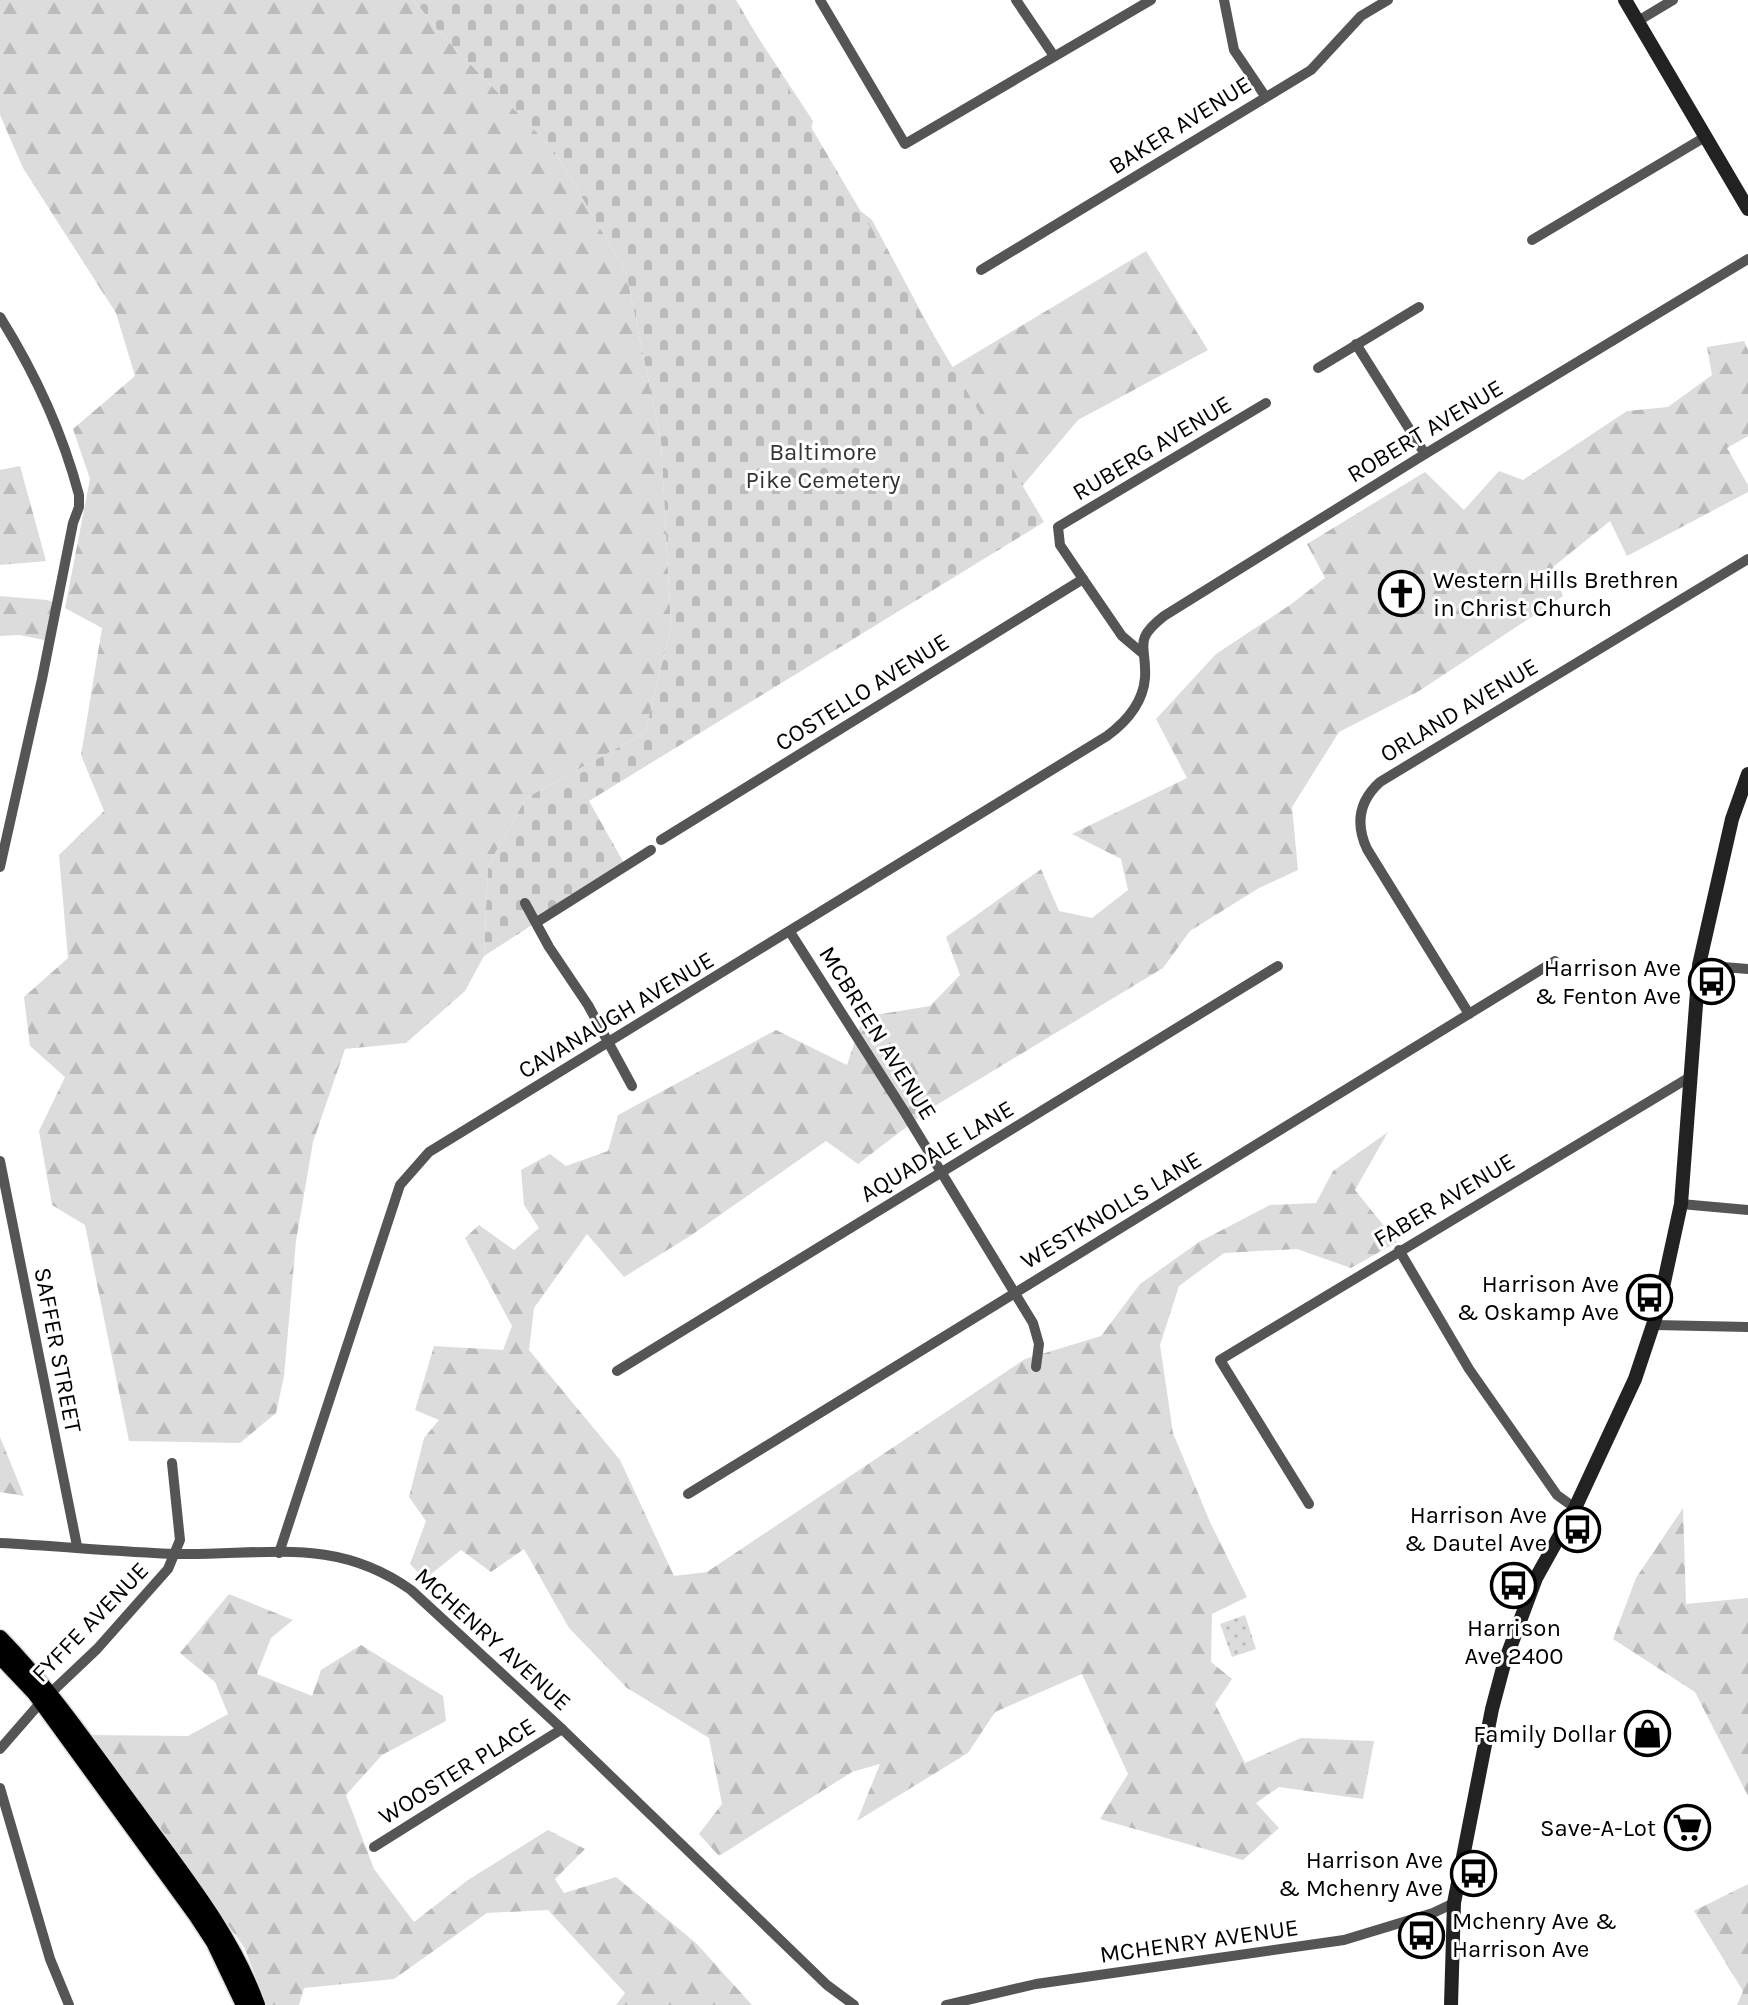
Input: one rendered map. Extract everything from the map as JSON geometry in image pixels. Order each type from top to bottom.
[{"type":"main road","points":[[1625,0],[1748,209]]},
{"type":"main road","points":[[1451,2005],[1454,1903],[1492,1709],[1504,1664],[1536,1578],[1575,1508],[1635,1379],[1655,1325],[1681,1204],[1699,965],[1732,819],[1748,774]]},
{"type":"main road","points":[[0,1638],[218,1926],[238,1961],[257,2005]]},
{"type":"main road","points":[[0,1656],[46,1698],[214,1942],[244,2005]]},
{"type":"street","points":[[820,0],[905,144],[1151,0]]},
{"type":"street","points":[[1016,0],[1054,56]]},
{"type":"street","points":[[1224,0],[1234,50],[1265,96]]},
{"type":"street","name":"BAKER AVENUE","points":[[981,270],[1311,70],[1361,16],[1388,0]]},
{"type":"street","points":[[1638,21],[1673,0]]},
{"type":"street","points":[[1532,240],[1705,137]]},
{"type":"street","name":"ROBERT AVENUE","points":[[1141,652],[1147,629],[1164,616],[1748,259]]},
{"type":"street","points":[[1318,368],[1419,307]]},
{"type":"street","points":[[0,317],[35,376],[66,452],[79,495],[79,507],[73,523],[45,667],[0,867]]},
{"type":"street","points":[[1356,344],[1425,454]]},
{"type":"street","name":"RUBERG AVENUE","points":[[1083,579],[1060,545],[1058,527],[1266,403]]},
{"type":"street","name":"ORLAND AVENUE","points":[[1469,1014],[1367,849],[1360,828],[1366,798],[1380,782],[1748,559]]},
{"type":"street","points":[[1083,579],[1122,636],[1141,652]]},
{"type":"street","name":"COSTELLO AVENUE","points":[[661,840],[1083,579]]},
{"type":"street","name":"CAVANAUGH AVENUE","points":[[279,1553],[400,1185],[429,1152],[1120,727],[1142,692],[1145,677],[1141,652]]},
{"type":"street","points":[[537,922],[651,850]]},
{"type":"street","points":[[525,903],[549,947],[588,1005],[632,1086]]},
{"type":"street","name":"MCBREEN AVENUE","points":[[790,932],[1015,1292],[1037,1333],[1036,1367]]},
{"type":"street","name":"WESTKNOLLS LANE","points":[[688,1494],[1555,961]]},
{"type":"street","points":[[1699,965],[1748,969]]},
{"type":"street","name":"AQUADALE LANE","points":[[617,1371],[1278,966]]},
{"type":"street","name":"FABER AVENUE","points":[[1309,1504],[1220,1360],[1690,1077]]},
{"type":"street","name":"SAFFER STREET","points":[[0,1161],[77,1546]]},
{"type":"street","points":[[1681,1204],[1748,1210]]},
{"type":"street","points":[[1399,1250],[1469,1369],[1557,1495],[1575,1508]]},
{"type":"street","points":[[1655,1325],[1748,1327]]},
{"type":"street","name":"FYFFE AVENUE","points":[[0,1749],[158,1583],[176,1554],[180,1534],[172,1463]]},
{"type":"street","name":"MCHENRY AVENUE","points":[[0,1543],[176,1554],[315,1552],[336,1555],[376,1568],[411,1590],[562,1729],[827,1985],[854,2005]]},
{"type":"street","name":"WOOSTER PLACE","points":[[374,1847],[562,1729]]},
{"type":"street","points":[[0,1788],[50,1959],[69,2005]]},
{"type":"street","name":"MCHENRY AVENUE","points":[[946,2005],[1036,1984],[1344,1940],[1433,1913],[1454,1903]]},
{"type":"green space","points":[[0,0],[414,0],[440,33],[554,150],[626,272],[661,441],[671,627],[645,733],[526,798],[488,866],[484,956],[465,991],[406,1043],[345,1049],[313,1142],[296,1241],[284,1376],[276,1413],[240,1443],[129,1441],[85,1225],[52,1205],[39,1131],[65,1077],[30,1046],[24,997],[68,958],[59,855],[104,811],[81,755],[102,628],[65,608],[90,479],[73,429],[135,376],[116,313],[23,168],[0,115]]},
{"type":"green space","name":"Baltimore Pike Cemetery","points":[[414,0],[736,0],[1044,522],[589,801],[625,865],[484,956],[488,866],[526,798],[645,733],[671,627],[661,441],[626,272],[554,150],[440,33]]},
{"type":"green space","points":[[559,0],[701,0],[744,16],[813,121],[803,166],[872,220],[951,368],[1146,251],[1208,350],[1078,420],[1002,510],[812,646],[685,211],[583,60]]},
{"type":"green space","points":[[1744,341],[1748,350],[1748,436],[1727,448],[1748,485],[1748,492],[1627,556],[1610,521],[1553,567],[1563,596],[1419,691],[1339,732],[1292,807],[1298,870],[1259,888],[1190,931],[1163,968],[930,1109],[858,1164],[826,1141],[690,1236],[624,1277],[587,1234],[534,1308],[529,1350],[620,1460],[674,1576],[707,1572],[1025,1359],[1101,1336],[1140,1284],[1199,1242],[1270,1205],[1316,1203],[1333,1171],[1388,1132],[1355,1190],[1397,1242],[1351,1268],[1297,1249],[1224,1253],[1179,1286],[1160,1345],[1173,1433],[1210,1522],[1247,1597],[1212,1614],[1211,1662],[1232,1679],[1215,1704],[1245,1763],[1301,1738],[1374,1741],[1363,1799],[1279,1787],[1256,1803],[1279,1828],[1243,1860],[1100,1819],[1128,1774],[1082,1674],[995,1712],[968,1753],[857,1821],[880,1764],[852,1772],[719,1856],[699,1834],[722,1804],[709,1738],[627,1688],[569,1628],[524,1549],[491,1572],[461,1550],[425,1579],[410,1564],[426,1521],[409,1497],[424,1438],[439,1420],[415,1410],[434,1346],[503,1350],[512,1326],[465,1238],[479,1225],[514,1250],[539,1228],[524,1205],[521,1170],[550,1154],[566,1166],[608,1151],[618,1115],[776,1030],[847,1065],[863,1017],[930,1006],[960,975],[946,937],[1041,869],[1059,911],[1092,918],[1128,890],[1121,859],[1072,834],[1187,778],[1156,719],[1216,654],[1325,578],[1307,544],[1425,472],[1464,510],[1499,471],[1523,480],[1627,411],[1668,407],[1712,375],[1707,347]]},
{"type":"green space","points":[[20,466],[46,561],[0,565],[0,470]]},
{"type":"green space","points":[[0,596],[47,600],[58,604],[50,641],[19,635],[0,636]]},
{"type":"green space","points":[[0,1437],[24,1496],[0,1492]]},
{"type":"green space","points":[[1683,1508],[1686,1604],[1748,1598],[1748,1796],[1695,1692],[1613,1639],[1636,1578]]},
{"type":"green space","points":[[229,1594],[293,1620],[271,1638],[257,1674],[312,1696],[321,1670],[361,1645],[443,1696],[446,1721],[382,1755],[346,1795],[374,1869],[414,1922],[468,1880],[548,1830],[585,1849],[555,1879],[564,1893],[616,1877],[696,1943],[752,2005],[616,2005],[625,1993],[548,1910],[487,1913],[394,1979],[304,1988],[299,2005],[267,2005],[244,1947],[90,1735],[188,1736],[228,1714],[215,1682],[180,1653]]},
{"type":"green space","points":[[1245,1615],[1256,1649],[1232,1657],[1220,1624]]},
{"type":"green space","points":[[1748,1884],[1748,2005],[1737,2005],[1743,1991],[1694,1911]]},
{"type":"place","name":"Western Hills Brethren in Christ Church","points":[[1402,594]]},
{"type":"place","name":"Harrison Ave & Fenton Ave","points":[[1712,982]]},
{"type":"place","name":"Harrison Ave & Oskamp Ave","points":[[1650,1298]]},
{"type":"place","name":"Harrison Ave & Dautel Ave","points":[[1578,1529]]},
{"type":"place","name":"Harrison Ave 2400","points":[[1514,1586]]},
{"type":"place","name":"Family Dollar","points":[[1647,1734]]},
{"type":"place","name":"Save-A-Lot","points":[[1687,1828]]},
{"type":"place","name":"Harrison Ave & Mchenry Ave","points":[[1474,1874]]},
{"type":"place","name":"Mchenry Ave & Harrison Ave","points":[[1421,1935]]}]
